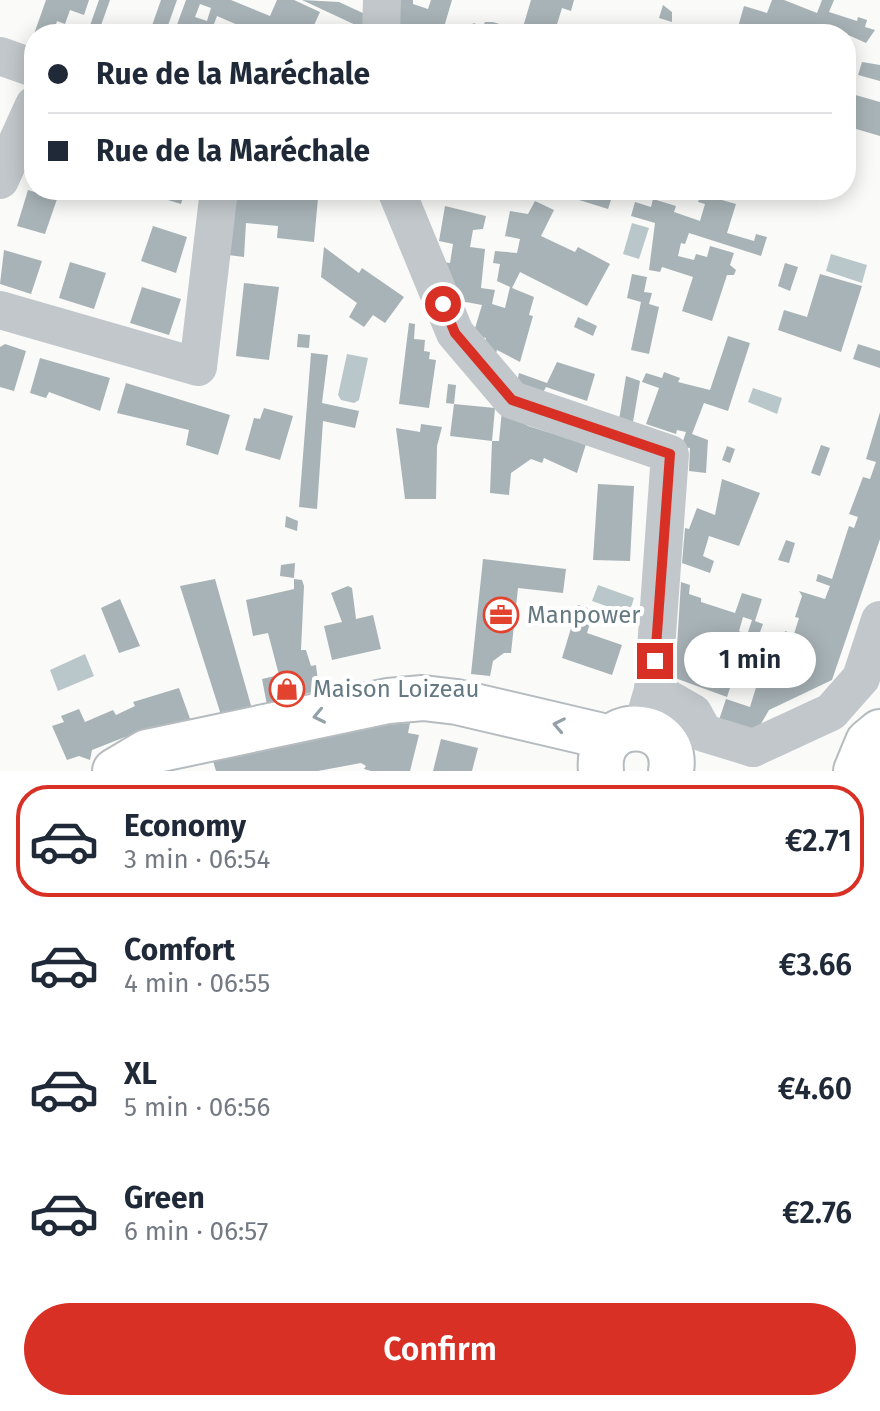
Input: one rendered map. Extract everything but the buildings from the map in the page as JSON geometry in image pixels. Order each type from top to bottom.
[{"type":"main road","points":[[115,771],[147,752],[388,701],[423,698],[457,702],[651,747]]},
{"type":"main road","points":[[856,771],[868,742],[880,732]]},
{"type":"street","points":[[381,24],[382,0]]},
{"type":"street","points":[[0,56],[24,64]]},
{"type":"street","points":[[0,180],[24,127]]},
{"type":"street","points":[[0,310],[198,367],[218,200]]},
{"type":"street","points":[[400,200],[455,333],[512,400],[670,454],[651,747]]},
{"type":"street","points":[[651,747],[693,713],[704,733],[750,759],[831,712],[861,678],[880,620]]},
{"type":"shaded area","points":[[632,223],[649,228],[639,259],[623,254]]},
{"type":"shaded area","points":[[831,254],[867,265],[862,283],[826,271]]},
{"type":"shaded area","points":[[347,354],[368,358],[359,400],[354,403],[341,400],[338,395]]},
{"type":"shaded area","points":[[753,388],[782,398],[777,414],[748,402]]},
{"type":"shaded area","points":[[598,585],[634,598],[629,614],[592,601]]},
{"type":"shaded area","points":[[85,654],[94,676],[58,691],[50,670]]},
{"type":"place","name":"Manpower","points":[[501,615]]},
{"type":"place","name":"Maison Loizeau","points":[[287,689]]},
{"type":"route","points":[[443,304],[455,333],[512,400],[670,454],[655,661]]}]
